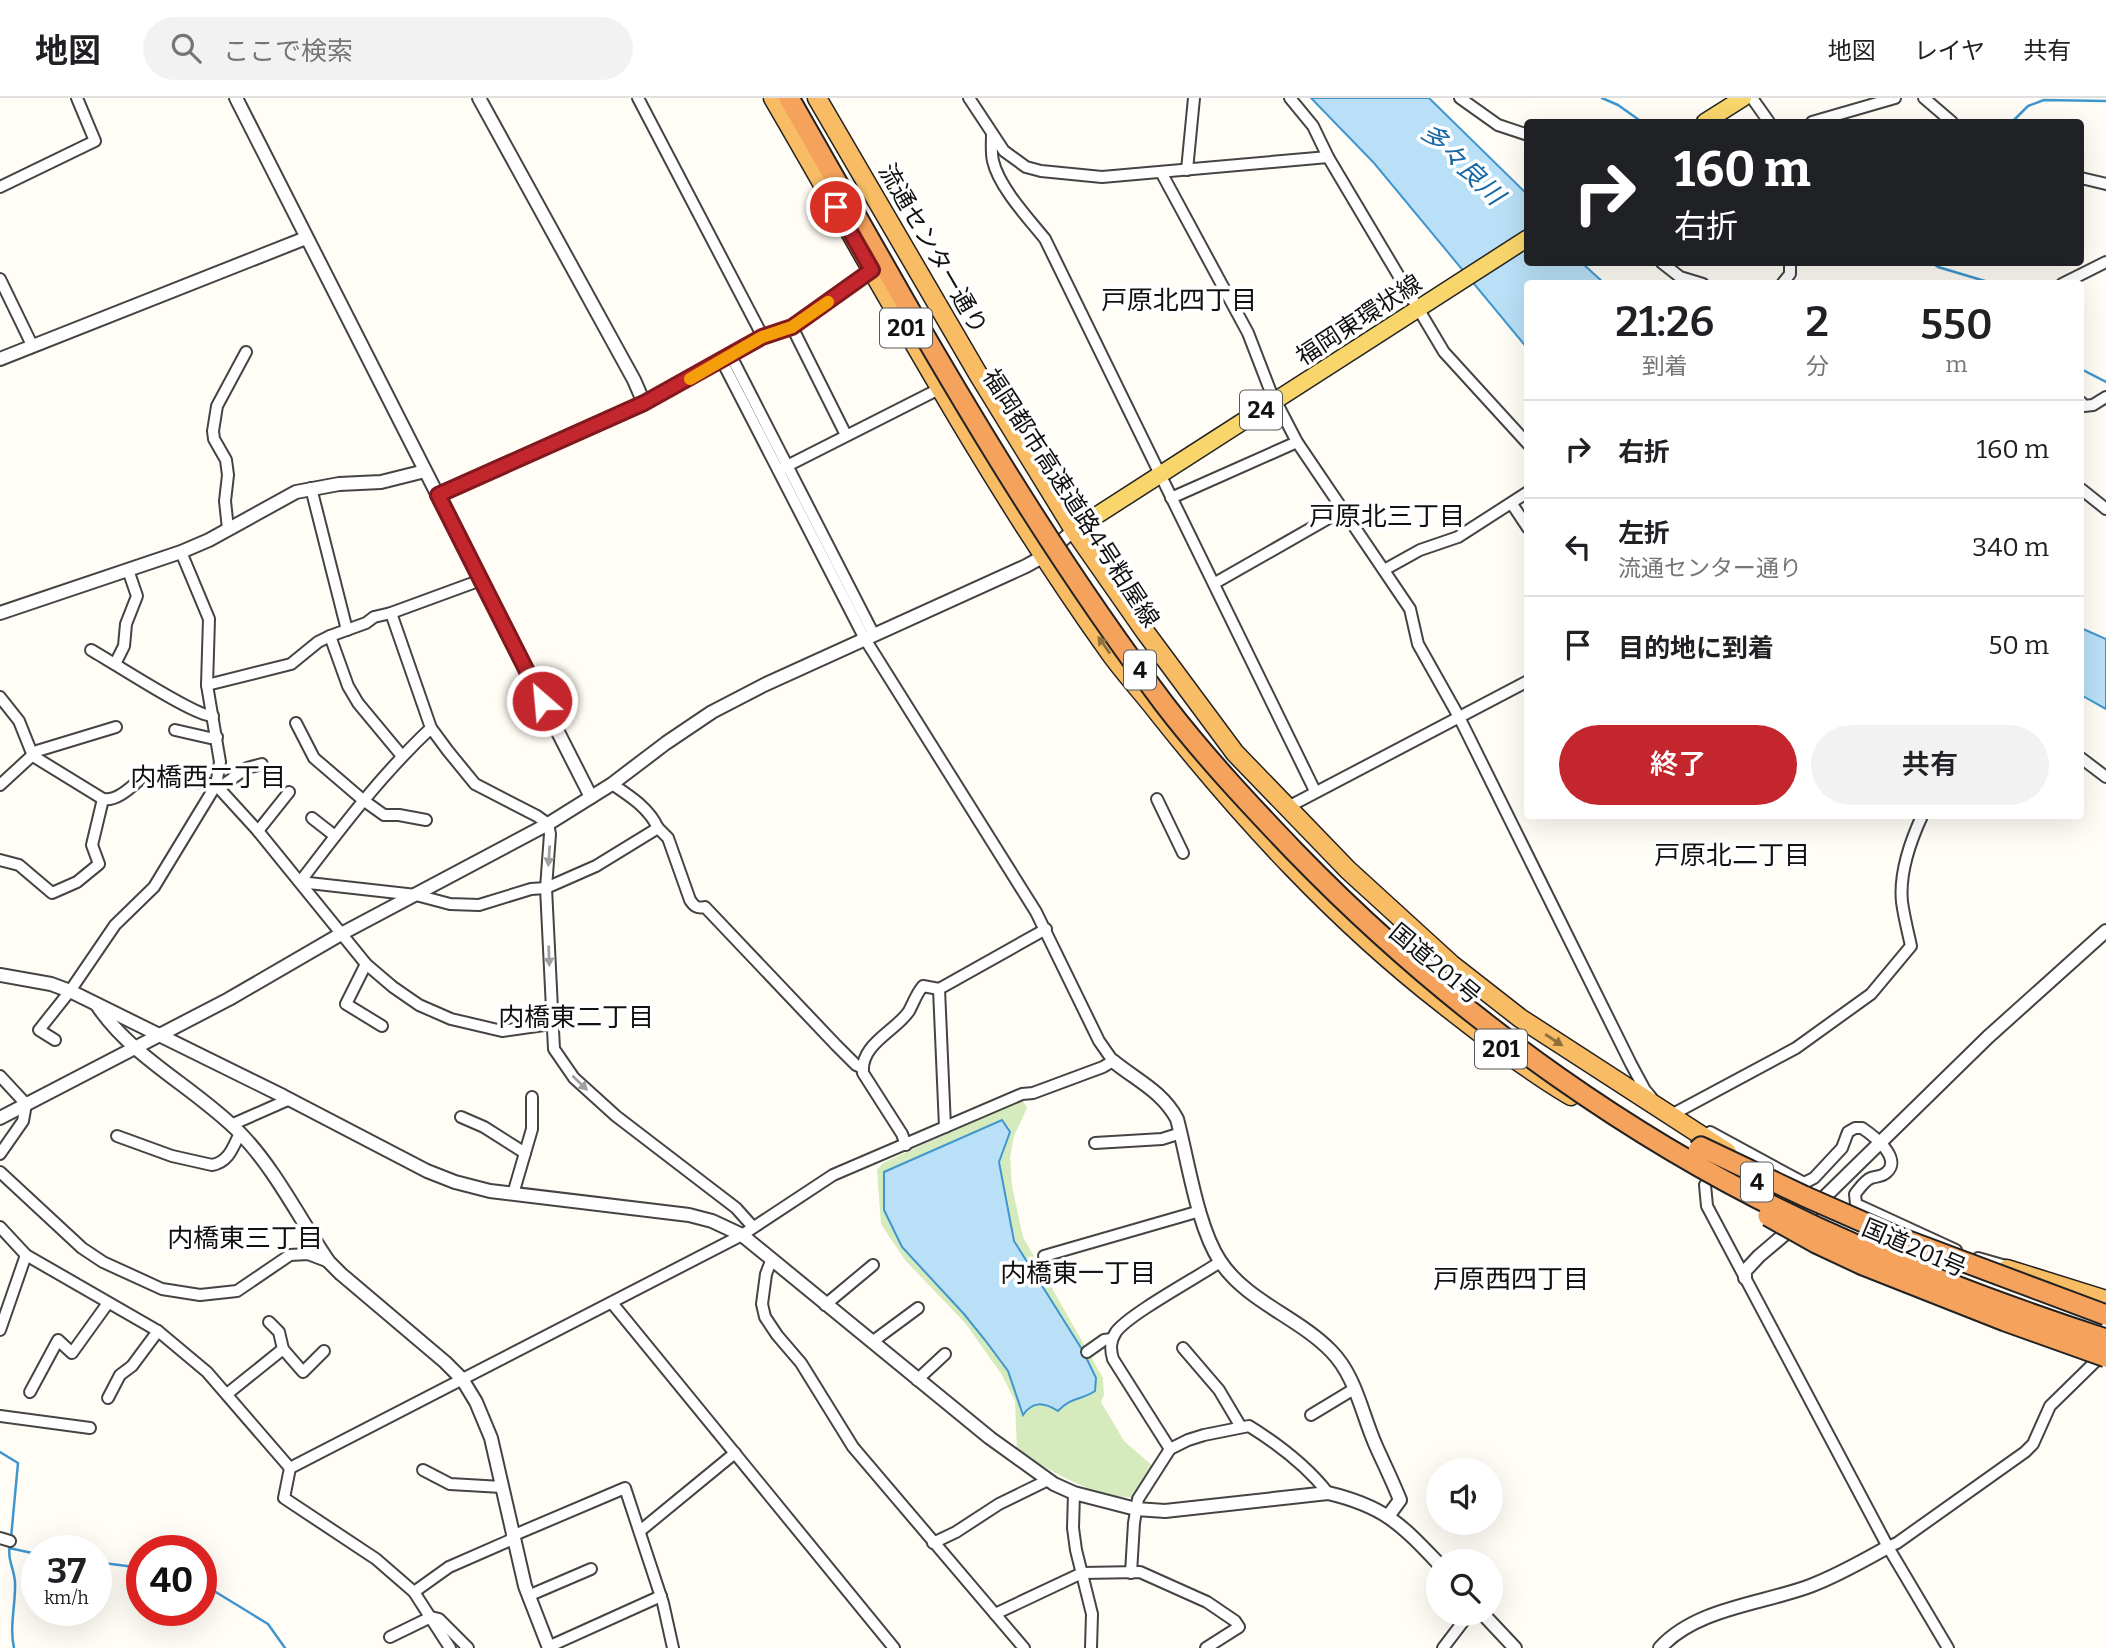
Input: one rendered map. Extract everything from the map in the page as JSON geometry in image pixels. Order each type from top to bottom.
[{"type":"highway","name":"201","points":[[774,98],[941,388],[1044,556]]},
{"type":"highway","name":"福岡都市高速道路4号粕屋線","points":[[789,98],[914,305],[1091,582],[1180,702],[1277,815],[1341,881],[1442,974],[1511,1028],[1565,1066],[1698,1150],[1735,1171],[1885,1244],[1984,1284],[2106,1326]]},
{"type":"highway","name":"福岡都市高速道路4号粕屋線","points":[[802,98],[1002,465],[1066,566],[1166,706],[1214,765],[1333,891],[1435,983],[1560,1078],[1648,1135]]},
{"type":"highway","name":"流通センター通り","points":[[817,98],[978,374],[1074,530]]},
{"type":"highway","name":"国道201号","points":[[1074,530],[1235,753],[1348,870],[1419,936],[1520,1018],[1728,1153],[1956,1254],[2106,1297]]},
{"type":"highway","name":"国道201号","points":[[1044,556],[1112,657],[1248,821],[1325,903],[1393,964],[1483,1036],[1552,1084],[1705,1174],[1798,1223],[1852,1249],[2103,1353]]},
{"type":"highway","points":[[1648,1135],[1719,1177],[1858,1246],[2022,1311],[2106,1339]]},
{"type":"highway","points":[[1648,1135],[1711,1183],[1816,1243],[1863,1265],[2005,1321],[2103,1353]]},
{"type":"highway","points":[[1698,1150],[1701,1147],[1907,1241],[2106,1315]]},
{"type":"main road","points":[[1710,119],[1743,98]]},
{"type":"main road","name":"福岡東環状線","points":[[1074,530],[1524,241]]},
{"type":"street","points":[[0,187],[95,142],[76,98]]},
{"type":"street","points":[[236,98],[591,797]]},
{"type":"street","points":[[479,98],[634,380],[644,403]]},
{"type":"street","points":[[638,98],[762,337]]},
{"type":"street","points":[[969,98],[1004,151],[1026,167],[1041,171],[1102,177],[1328,157]]},
{"type":"street","points":[[1186,170],[1194,98]]},
{"type":"street","points":[[1290,98],[1313,126],[1328,157],[1444,352],[1524,440]]},
{"type":"street","points":[[1752,98],[1767,119]]},
{"type":"street","points":[[1822,119],[1895,98]]},
{"type":"street","points":[[1924,98],[1948,119]]},
{"type":"street","points":[[1465,100],[1498,125],[1524,134]]},
{"type":"street","points":[[992,134],[992,159],[998,174],[1045,239],[1315,791]]},
{"type":"street","points":[[1161,172],[1248,333],[1276,401],[1297,442],[1410,609],[1418,644],[1459,716],[1645,1090],[1675,1114],[1804,1183],[1814,1178],[1842,1148],[1848,1132],[1862,1128],[1890,1155],[1892,1163],[1890,1170],[1883,1175],[1869,1178],[1855,1194],[1856,1204],[1969,1255],[2106,1297]]},
{"type":"street","points":[[2084,179],[2106,184]]},
{"type":"street","points":[[0,359],[306,238]]},
{"type":"street","points":[[2070,280],[2106,262]]},
{"type":"street","points":[[1666,266],[1680,277],[1690,280]]},
{"type":"street","points":[[438,495],[644,403],[727,359],[762,337],[792,327],[872,270]]},
{"type":"street","points":[[0,279],[32,345]]},
{"type":"street","points":[[792,327],[846,435]]},
{"type":"street","points":[[228,529],[225,501],[228,475],[226,460],[214,439],[213,431],[217,406],[246,352]]},
{"type":"street","points":[[727,359],[869,637],[1046,929],[1099,1041],[1113,1061],[1159,1094],[1170,1106],[1181,1133],[1205,1229],[1220,1262],[1236,1279],[1264,1301],[1314,1335],[1333,1353],[1349,1377],[1400,1500],[1389,1515]]},
{"type":"street","points":[[782,468],[941,388]]},
{"type":"street","points":[[2084,406],[2093,405],[2106,397]]},
{"type":"street","points":[[1171,498],[1297,442]]},
{"type":"street","points":[[0,613],[181,552],[296,492],[311,488],[382,482],[425,471]]},
{"type":"street","points":[[311,488],[347,630]]},
{"type":"street","points":[[2084,491],[2106,509]]},
{"type":"street","points":[[1384,570],[1420,550],[1458,537],[1524,495]]},
{"type":"street","points":[[1512,504],[1524,522]]},
{"type":"street","points":[[1215,583],[1343,510]]},
{"type":"street","points":[[0,1118],[272,976],[341,934],[548,824],[612,784],[712,712],[1044,556],[1074,530]]},
{"type":"street","points":[[181,552],[209,619],[207,685],[220,762],[218,786]]},
{"type":"street","points":[[115,664],[124,646],[126,624],[137,596],[128,570]]},
{"type":"street","points":[[207,685],[291,664],[330,636],[374,617],[481,580]]},
{"type":"street","points":[[391,613],[431,728],[475,784],[548,824],[550,834],[546,888],[554,1049],[574,1078],[616,1116],[736,1208],[753,1227]]},
{"type":"street","points":[[330,636],[353,695],[402,756]]},
{"type":"street","points":[[91,650],[208,717],[213,716]]},
{"type":"street","points":[[1288,807],[1524,683]]},
{"type":"street","points":[[0,697],[19,721],[33,756],[103,799],[109,801],[118,796],[145,775],[218,786],[366,964],[419,1004],[450,1019],[502,1031],[551,1024]]},
{"type":"street","points":[[296,723],[314,758],[363,800],[384,815],[426,820]]},
{"type":"street","points":[[0,785],[37,751],[116,727]]},
{"type":"street","points":[[300,883],[363,800],[431,728]]},
{"type":"street","points":[[174,730],[210,738],[217,737]]},
{"type":"street","points":[[2084,760],[2106,777]]},
{"type":"street","points":[[55,1040],[39,1030],[70,991],[115,925],[154,887],[218,786],[241,772],[262,764]]},
{"type":"street","points":[[612,784],[637,801],[668,838],[694,905],[705,907],[836,1045],[856,1065],[863,1068]]},
{"type":"street","points":[[258,831],[289,792]]},
{"type":"street","points":[[2,863],[19,865],[52,893],[76,882],[99,864],[92,845],[103,799]]},
{"type":"street","points":[[1157,799],[1183,853]]},
{"type":"street","points":[[312,818],[335,836]]},
{"type":"street","points":[[1675,1114],[1796,1048],[1871,993],[1912,946],[1902,902],[1902,884],[1911,841],[1921,819]]},
{"type":"street","points":[[300,883],[416,895],[450,904],[479,905],[531,889],[546,888],[596,866],[658,828]]},
{"type":"street","points":[[906,1145],[902,1134],[863,1073],[866,1056],[910,1010],[915,995],[923,986],[939,989],[1046,929]]},
{"type":"street","points":[[1745,1278],[1749,1266],[1798,1223],[1988,1037],[2106,931]]},
{"type":"street","points":[[366,964],[346,1004],[382,1026]]},
{"type":"street","points":[[0,975],[32,979],[70,991],[290,1099],[427,1171],[455,1182],[490,1191],[669,1212],[712,1220],[742,1235],[990,1438],[1048,1480],[1074,1493],[1136,1509],[1165,1511],[1328,1493],[1351,1498],[1389,1515],[1426,1551]]},
{"type":"street","points":[[939,989],[945,1127]]},
{"type":"street","points":[[97,1004],[107,1019],[137,1048],[236,1129],[270,1172],[329,1262],[462,1379],[488,1426],[528,1596],[548,1648],[661,1596]]},
{"type":"street","points":[[290,1468],[742,1235],[833,1175],[1022,1094],[1033,1093],[1113,1061]]},
{"type":"street","points":[[0,1076],[26,1104]]},
{"type":"street","points":[[513,1194],[532,1129],[532,1097]]},
{"type":"street","points":[[117,1136],[172,1156],[212,1165],[219,1164],[228,1157],[236,1129],[290,1099]]},
{"type":"street","points":[[0,1154],[23,1121],[26,1104]]},
{"type":"street","points":[[461,1117],[484,1127],[525,1153]]},
{"type":"street","points":[[1095,1143],[1162,1139],[1181,1133]]},
{"type":"street","points":[[0,1172],[82,1248],[103,1262],[162,1289],[200,1295],[237,1292],[290,1255],[308,1254],[329,1262]]},
{"type":"street","points":[[1705,1185],[1707,1206],[1888,1547],[1948,1648]]},
{"type":"street","points":[[1044,1256],[1200,1211]]},
{"type":"street","points":[[0,1227],[26,1255],[158,1331],[199,1364],[290,1468]]},
{"type":"street","points":[[0,1330],[26,1255]]},
{"type":"street","points":[[771,1261],[763,1289],[765,1317],[801,1363],[853,1447],[1024,1648]]},
{"type":"street","points":[[1170,1450],[1116,1366],[1110,1349],[1112,1339],[1126,1322],[1220,1262]]},
{"type":"street","points":[[825,1305],[873,1265]]},
{"type":"street","points":[[30,1392],[58,1340],[72,1353],[108,1303]]},
{"type":"street","points":[[612,1303],[894,1648]]},
{"type":"street","points":[[872,1342],[918,1308]]},
{"type":"street","points":[[269,1322],[279,1332],[284,1349],[303,1372],[324,1351]]},
{"type":"street","points":[[108,1398],[120,1375],[132,1366],[158,1331]]},
{"type":"street","points":[[1087,1352],[1104,1340],[1112,1339]]},
{"type":"street","points":[[1184,1348],[1219,1390],[1241,1427]]},
{"type":"street","points":[[227,1394],[284,1349]]},
{"type":"street","points":[[1660,1648],[1678,1631],[1693,1624],[1749,1603],[1810,1586],[1897,1543],[2025,1452],[2033,1444],[2050,1406],[2103,1353]]},
{"type":"street","points":[[917,1380],[945,1354]]},
{"type":"street","points":[[1311,1416],[1354,1390]]},
{"type":"street","points":[[0,1416],[90,1428]]},
{"type":"street","points":[[1131,1573],[1138,1499],[1170,1450],[1188,1440],[1249,1426],[1270,1439],[1312,1473],[1328,1493]]},
{"type":"street","points":[[640,1531],[735,1453]]},
{"type":"street","points":[[290,1468],[284,1498],[376,1559],[414,1592],[450,1648]]},
{"type":"street","points":[[423,1470],[450,1484],[502,1487]]},
{"type":"street","points":[[933,1544],[999,1504],[1048,1480]]},
{"type":"street","points":[[414,1592],[449,1567],[625,1488],[661,1596],[673,1648]]},
{"type":"street","points":[[1074,1493],[1073,1528],[1092,1614],[1091,1648]]},
{"type":"street","points":[[528,1596],[591,1569]]},
{"type":"street","points":[[995,1614],[1082,1573],[1140,1572],[1207,1602],[1235,1621],[1239,1627],[1206,1648]]},
{"type":"street","points":[[390,1637],[431,1617],[439,1619],[468,1648]]},
{"type":"street","points":[[1443,1648],[1460,1626]]},
{"type":"street","points":[[1494,1626],[1515,1648]]},
{"type":"green space","points":[[1022,1099],[1027,1108],[1014,1136],[1010,1157],[1012,1186],[1023,1237],[1103,1378],[1104,1395],[1101,1402],[1124,1441],[1154,1467],[1134,1497],[1105,1494],[1073,1482],[1017,1450],[1015,1401],[1002,1375],[966,1324],[905,1260],[881,1224],[877,1170],[883,1163]]},
{"type":"water","name":"多々良川","points":[[1311,98],[1429,98],[1524,191],[1524,266],[1585,266],[1601,280],[1524,280],[1524,344],[1374,163]]},
{"type":"water","points":[[2084,629],[2106,639],[2106,709],[2084,697]]},
{"type":"water","points":[[1002,1120],[1010,1132],[999,1162],[1014,1241],[1083,1351],[1096,1378],[1095,1391],[1068,1403],[1058,1411],[1039,1404],[1023,1415],[1008,1371],[964,1314],[902,1247],[884,1210],[884,1172]]},
{"type":"waterway","points":[[1602,98],[1638,119]]},
{"type":"waterway","points":[[2015,119],[2028,106],[2044,100],[2106,101]]},
{"type":"waterway","points":[[1937,266],[1982,280]]},
{"type":"waterway","points":[[2084,371],[2106,382]]},
{"type":"waterway","points":[[0,1452],[18,1463],[11,1538]]},
{"type":"waterway","points":[[10,1544],[9,1555],[15,1582],[12,1632],[14,1648]]},
{"type":"waterway","points":[[9,1548],[21,1551]]},
{"type":"waterway","points":[[112,1564],[126,1566]]},
{"type":"waterway","points":[[217,1593],[268,1624],[285,1648]]},
{"type":"slow traffic","points":[[690,379],[762,337],[792,327],[828,302]]},
{"type":"district","name":"戸原北四丁目","points":[[1179,300]]},
{"type":"district","name":"戸原北三丁目","points":[[1387,516]]},
{"type":"district","name":"内橋西二丁目","points":[[208,777]]},
{"type":"district","name":"戸原北二丁目","points":[[1732,855]]},
{"type":"district","name":"内橋東二丁目","points":[[576,1017]]},
{"type":"district","name":"内橋東三丁目","points":[[245,1238]]},
{"type":"district","name":"内橋東一丁目","points":[[1078,1273]]},
{"type":"district","name":"戸原西四丁目","points":[[1511,1279]]},
{"type":"route","points":[[542,701],[438,495],[644,403],[762,337],[792,327],[872,270],[836,207]]}]
